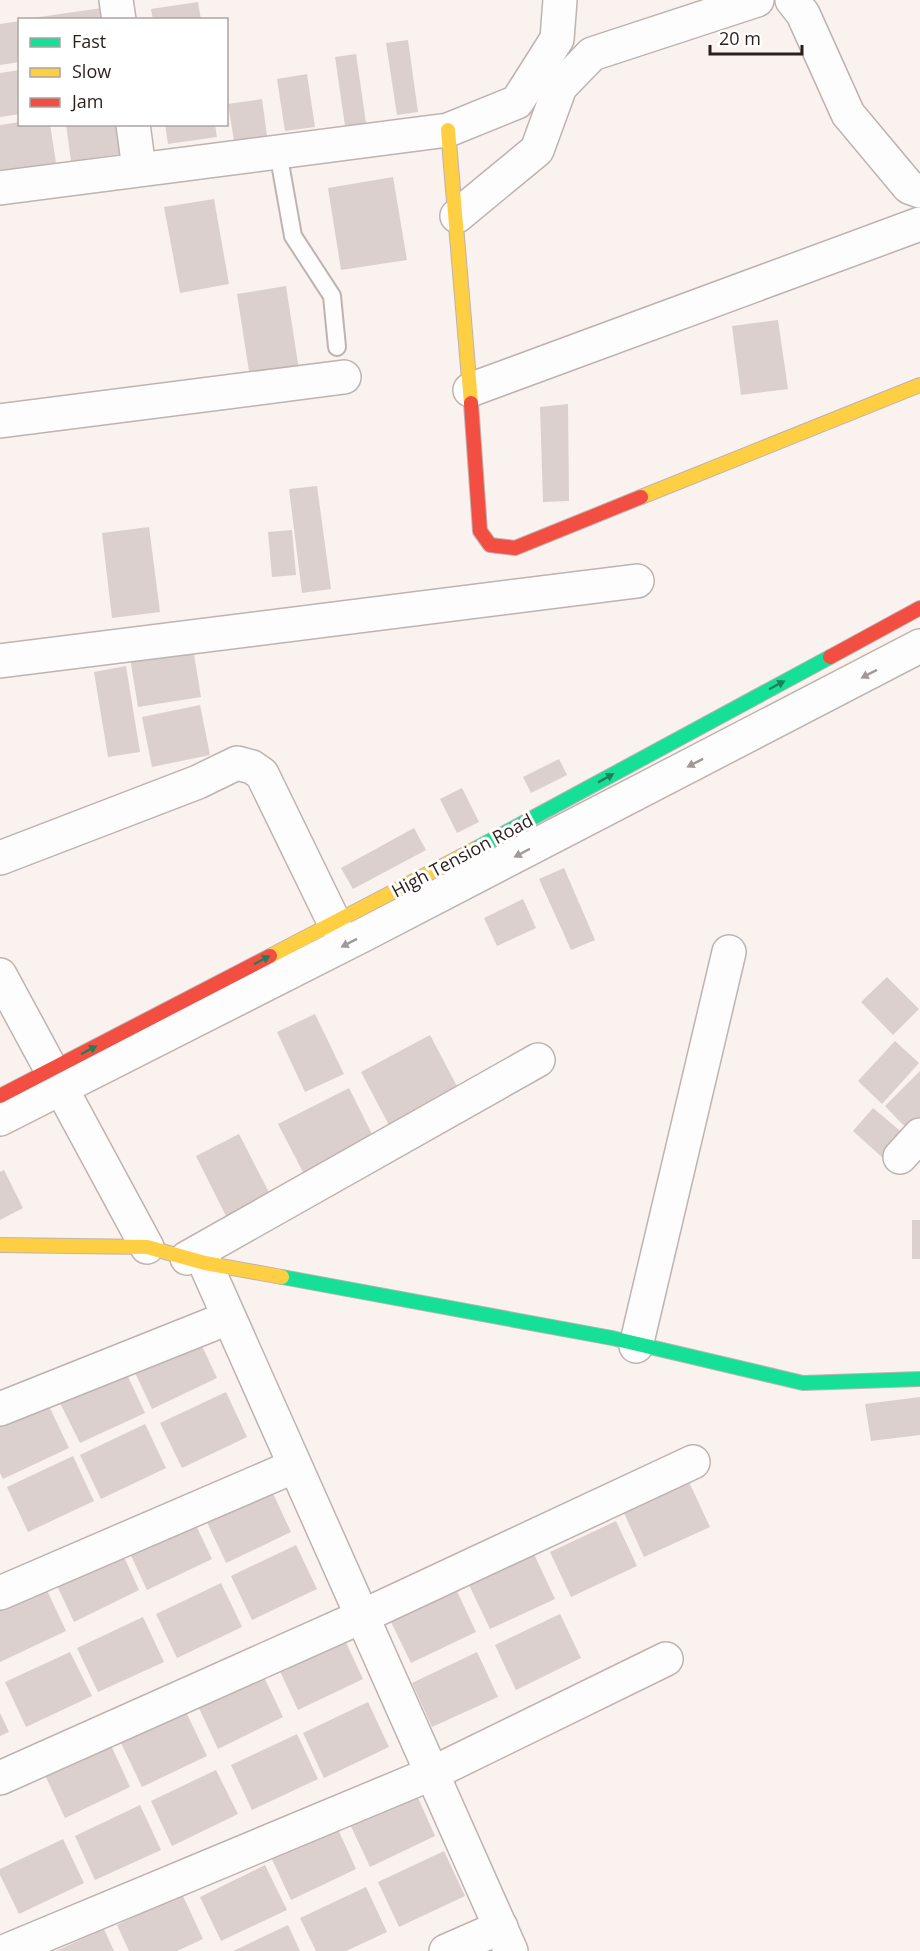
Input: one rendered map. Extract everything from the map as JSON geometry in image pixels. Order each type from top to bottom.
[{"type":"street","points":[[116,0],[119,18]]},
{"type":"street","points":[[0,188],[448,130],[518,102],[557,39],[561,0]]},
{"type":"street","points":[[457,216],[537,150],[560,87],[592,54],[757,0]]},
{"type":"street","points":[[792,0],[803,14],[848,114],[909,187],[920,192]]},
{"type":"street","points":[[133,126],[139,169]]},
{"type":"street","points":[[448,130],[457,216],[480,531],[490,546],[515,548],[920,385]]},
{"type":"street","points":[[470,390],[920,224]]},
{"type":"street","points":[[0,421],[341,362]]},
{"type":"street","points":[[0,661],[637,581]]},
{"type":"street","name":"High Tension Road","points":[[0,1119],[57,1079],[334,922],[516,828],[920,608]]},
{"type":"street","name":"High Tension Road","points":[[0,1096],[57,1079],[920,646]]},
{"type":"street","points":[[0,858],[198,782],[237,763],[252,767],[262,774],[334,922]]},
{"type":"street","points":[[636,1346],[729,952]]},
{"type":"street","points":[[0,975],[147,1247]]},
{"type":"street","points":[[196,1261],[538,1060]]},
{"type":"street","points":[[0,1245],[147,1247],[196,1261],[231,1266],[357,1293],[612,1338],[636,1346],[803,1383],[920,1379]]},
{"type":"street","points":[[196,1261],[228,1318],[506,1939],[446,1951]]},
{"type":"street","points":[[0,1409],[228,1318]]},
{"type":"street","points":[[0,1779],[363,1616],[693,1462]]},
{"type":"street","points":[[0,1593],[295,1466]]},
{"type":"street","points":[[6,1951],[433,1773],[666,1659]]},
{"type":"lane","points":[[278,152],[292,236],[332,296],[341,362]]},
{"type":"building","points":[[198,2],[201,18],[153,18],[151,9]]},
{"type":"building","points":[[102,8],[104,18],[32,18]]},
{"type":"building","points":[[18,21],[18,62],[0,65],[0,24]]},
{"type":"building","points":[[408,40],[418,112],[397,115],[386,43]]},
{"type":"building","points":[[356,54],[366,123],[345,126],[335,57]]},
{"type":"building","points":[[18,70],[18,114],[0,117],[0,73]]},
{"type":"building","points":[[307,74],[315,127],[285,131],[277,79]]},
{"type":"building","points":[[262,99],[267,136],[234,141],[228,104]]},
{"type":"building","points":[[18,122],[18,126],[50,126],[56,163],[0,172],[0,125]]},
{"type":"building","points":[[66,126],[123,126],[127,153],[71,161]]},
{"type":"building","points":[[165,126],[215,126],[217,137],[168,144]]},
{"type":"building","points":[[393,177],[407,260],[341,270],[328,188]]},
{"type":"building","points":[[214,199],[229,284],[180,293],[164,207]]},
{"type":"building","points":[[286,286],[299,370],[250,378],[237,294]]},
{"type":"building","points":[[778,320],[788,389],[741,395],[732,326]]},
{"type":"building","points":[[568,404],[569,501],[543,502],[540,407]]},
{"type":"building","points":[[317,486],[331,589],[302,593],[289,489]]},
{"type":"building","points":[[149,527],[160,612],[112,618],[102,533]]},
{"type":"building","points":[[292,530],[296,575],[272,577],[268,532]]},
{"type":"building","points":[[193,648],[201,697],[138,707],[130,658]]},
{"type":"building","points":[[126,666],[140,752],[108,757],[94,672]]},
{"type":"building","points":[[200,705],[210,755],[152,767],[142,717]]},
{"type":"building","points":[[559,759],[567,775],[531,793],[523,777]]},
{"type":"building","points":[[462,788],[479,822],[457,833],[440,799]]},
{"type":"building","points":[[414,828],[426,850],[353,889],[341,868]]},
{"type":"building","points":[[564,868],[595,940],[571,950],[539,879]]},
{"type":"building","points":[[523,899],[536,928],[497,946],[484,918]]},
{"type":"building","points":[[887,977],[919,1009],[893,1035],[861,1002]]},
{"type":"building","points":[[315,1014],[344,1074],[305,1092],[277,1032]]},
{"type":"building","points":[[430,1035],[460,1092],[391,1129],[361,1072]]},
{"type":"building","points":[[895,1041],[919,1063],[882,1104],[858,1081]]},
{"type":"building","points":[[920,1071],[920,1117],[908,1130],[885,1106]]},
{"type":"building","points":[[349,1088],[374,1138],[304,1174],[278,1124]]},
{"type":"building","points":[[873,1108],[905,1135],[884,1159],[853,1131]]},
{"type":"building","points":[[239,1134],[274,1202],[230,1224],[196,1156]]},
{"type":"building","points":[[4,1170],[23,1208],[0,1220],[0,1172]]},
{"type":"building","points":[[912,1220],[920,1220],[920,1259],[912,1259]]},
{"type":"building","points":[[196,1333],[217,1378],[152,1409],[131,1364]]},
{"type":"building","points":[[124,1368],[145,1413],[80,1443],[58,1399]]},
{"type":"building","points":[[226,1392],[247,1437],[182,1468],[160,1423]]},
{"type":"building","points":[[920,1397],[920,1435],[871,1441],[865,1404]]},
{"type":"building","points":[[48,1404],[69,1448],[3,1479],[0,1473],[0,1426]]},
{"type":"building","points":[[145,1424],[166,1468],[101,1499],[80,1455]]},
{"type":"building","points":[[73,1456],[94,1501],[28,1532],[7,1487]]},
{"type":"building","points":[[689,1482],[710,1527],[644,1557],[624,1513]]},
{"type":"building","points":[[270,1487],[291,1532],[226,1563],[205,1518]]},
{"type":"building","points":[[191,1515],[212,1559],[147,1590],[126,1545]]},
{"type":"building","points":[[616,1521],[637,1566],[571,1597],[550,1552]]},
{"type":"building","points":[[296,1545],[317,1589],[252,1620],[231,1576]]},
{"type":"building","points":[[119,1546],[139,1590],[74,1622],[53,1577]]},
{"type":"building","points":[[534,1554],[555,1599],[490,1629],[469,1585]]},
{"type":"building","points":[[221,1583],[242,1627],[177,1658],[156,1614]]},
{"type":"building","points":[[45,1586],[66,1631],[0,1662],[0,1607]]},
{"type":"building","points":[[455,1587],[476,1632],[411,1663],[389,1618]]},
{"type":"building","points":[[560,1614],[581,1658],[516,1690],[495,1645]]},
{"type":"building","points":[[143,1617],[164,1662],[98,1692],[77,1648]]},
{"type":"building","points":[[342,1634],[363,1679],[298,1710],[277,1665]]},
{"type":"building","points":[[70,1652],[92,1696],[26,1727],[5,1682]]},
{"type":"building","points":[[477,1652],[498,1697],[432,1727],[412,1683]]},
{"type":"building","points":[[262,1673],[283,1717],[218,1749],[197,1704]]},
{"type":"building","points":[[368,1702],[389,1747],[324,1778],[303,1733]]},
{"type":"building","points":[[186,1712],[207,1756],[142,1787],[121,1743]]},
{"type":"building","points":[[0,1713],[9,1732],[0,1736]]},
{"type":"building","points":[[297,1734],[318,1779],[252,1810],[231,1765]]},
{"type":"building","points":[[110,1743],[130,1787],[65,1818],[44,1773]]},
{"type":"building","points":[[216,1770],[238,1814],[172,1846],[151,1801]]},
{"type":"building","points":[[415,1791],[435,1836],[370,1867],[349,1822]]},
{"type":"building","points":[[140,1805],[161,1850],[95,1880],[75,1836]]},
{"type":"building","points":[[336,1825],[356,1869],[291,1900],[270,1855]]},
{"type":"building","points":[[63,1839],[84,1883],[19,1914],[0,1875],[0,1869]]},
{"type":"building","points":[[444,1851],[465,1896],[399,1927],[378,1882]]},
{"type":"building","points":[[265,1865],[287,1910],[221,1941],[200,1897]]},
{"type":"building","points":[[366,1887],[387,1932],[346,1951],[316,1951],[300,1918]]},
{"type":"building","points":[[182,1894],[203,1939],[177,1951],[129,1951],[117,1925]]},
{"type":"building","points":[[288,1925],[300,1951],[233,1951]]},
{"type":"building","points":[[104,1929],[114,1951],[56,1951]]},
{"type":"traffic: fast","points":[[475,849],[830,657]]},
{"type":"traffic: fast","points":[[282,1277],[612,1338],[803,1383],[920,1379]]},
{"type":"traffic: slow","points":[[448,130],[471,403]]},
{"type":"traffic: slow","points":[[641,497],[920,385]]},
{"type":"traffic: slow","points":[[270,956],[475,849]]},
{"type":"traffic: slow","points":[[0,1245],[147,1247],[205,1263],[282,1277]]},
{"type":"traffic: jam","points":[[471,403],[480,531],[490,545],[515,548],[641,497]]},
{"type":"traffic: jam","points":[[830,657],[920,608]]},
{"type":"traffic: jam","points":[[0,1096],[270,956]]}]
